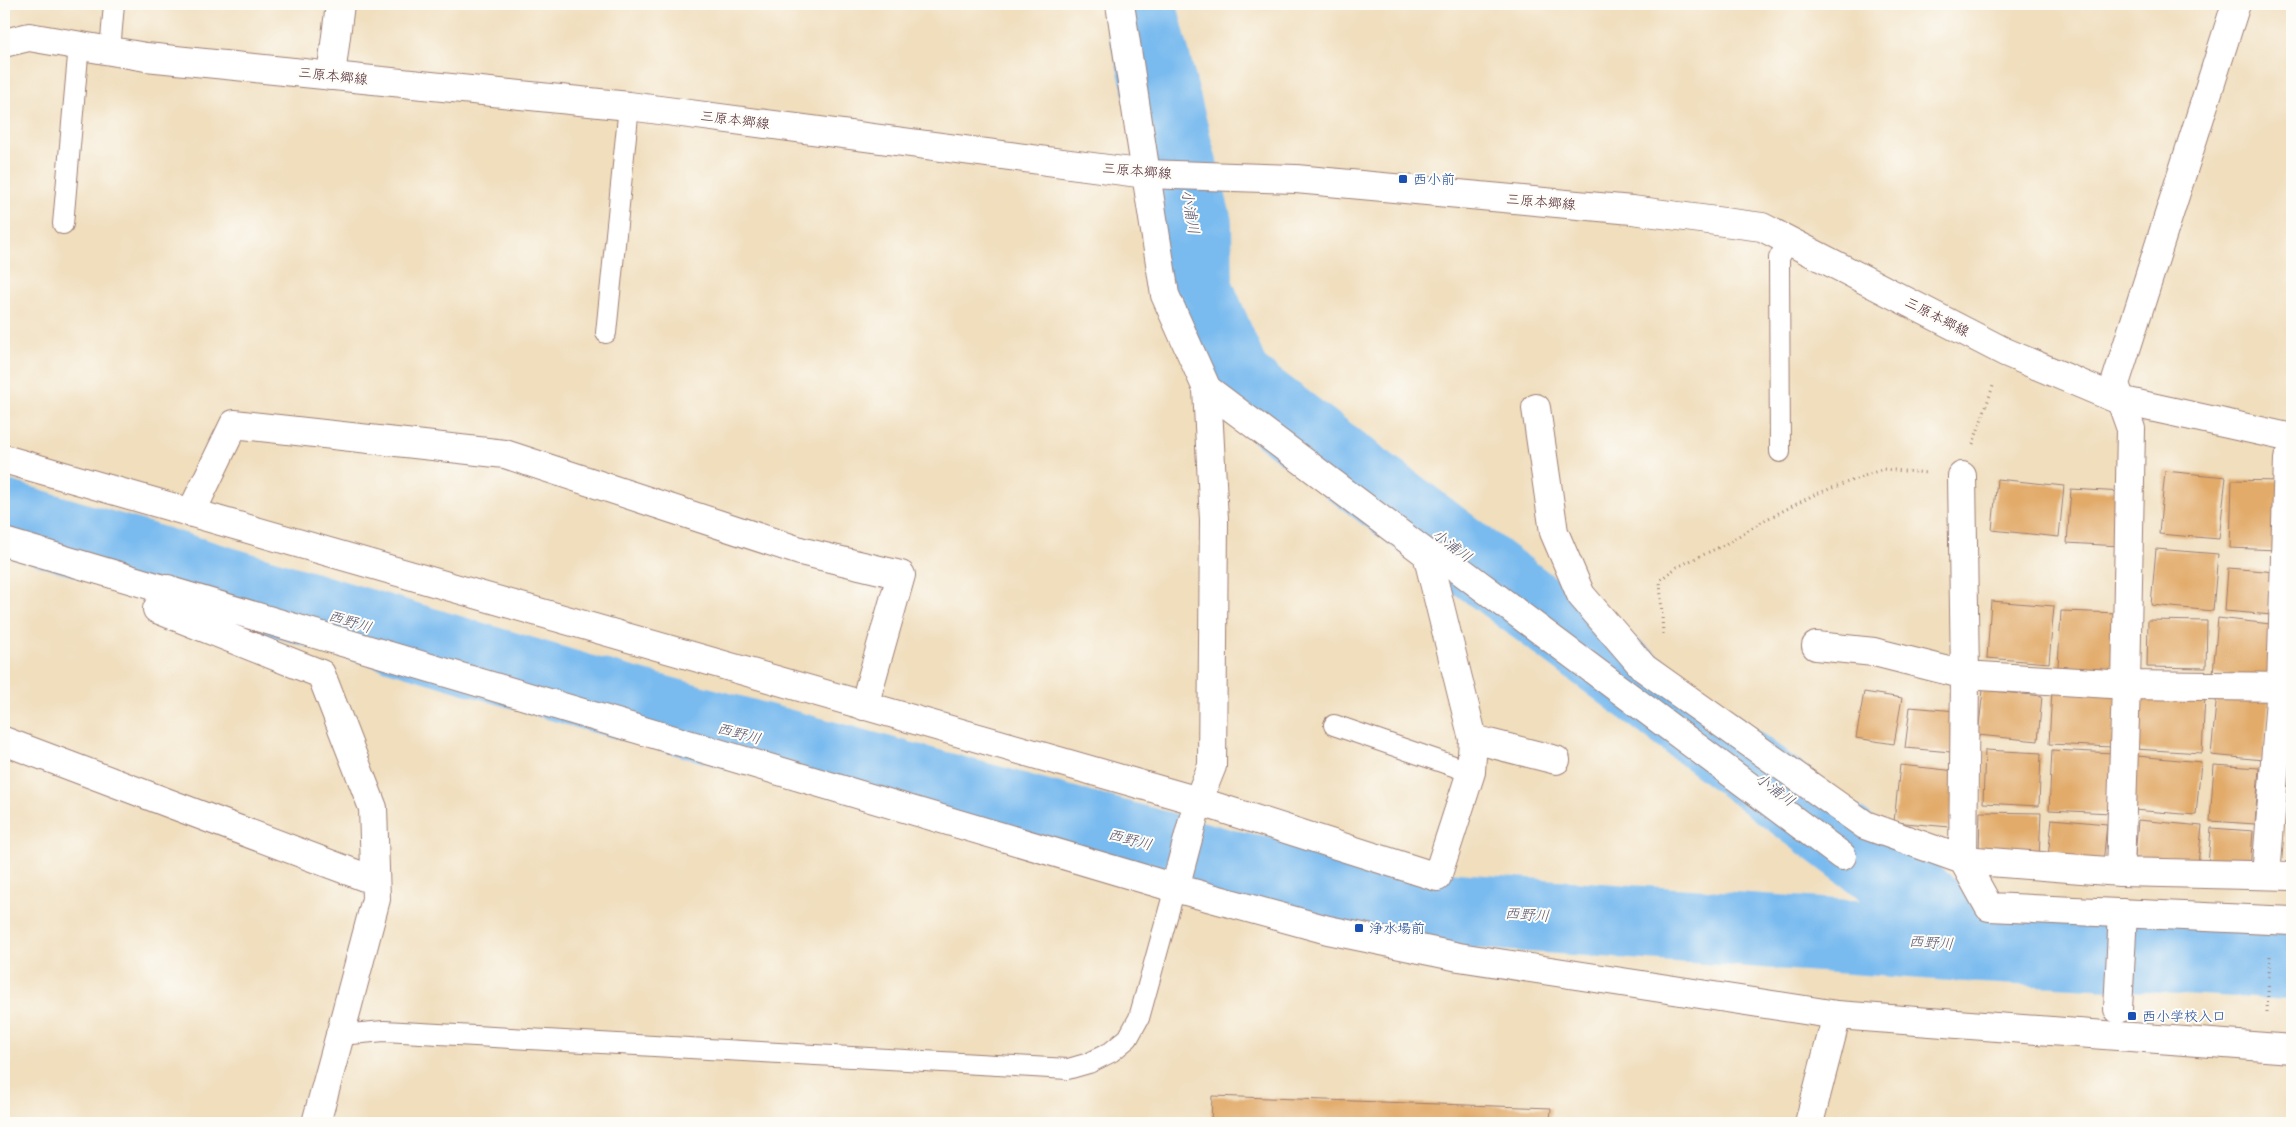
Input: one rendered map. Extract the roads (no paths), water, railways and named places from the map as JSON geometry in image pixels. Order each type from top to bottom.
[{"type":"street","points":[[331,76],[340,4]]},
{"type":"street","points":[[1120,4],[1165,295],[1207,389],[1214,520],[1212,766],[1198,802],[1176,888]]},
{"type":"street","points":[[2120,872],[2126,684],[2130,429],[2114,384],[2236,4]]},
{"type":"street","name":"三原本郷線","points":[[4,43],[29,37],[146,57],[629,106],[1146,174],[1296,179],[1632,210],[1762,227],[2005,352],[2119,400],[2292,438]]},
{"type":"street","points":[[4,459],[1198,802],[1437,877],[1471,772],[1473,740],[1427,554],[1207,389]]},
{"type":"street","points":[[1536,408],[1554,532],[1581,595],[1644,668],[1659,680],[1865,825],[1963,860],[2120,872],[2279,875],[2287,687],[2288,459],[2292,454]]},
{"type":"street","points":[[191,513],[234,424],[505,454],[800,551],[901,575],[864,706]]},
{"type":"street","points":[[1962,476],[1965,675],[1963,860],[1990,907],[2282,921]]},
{"type":"street","points":[[4,542],[1176,888],[1328,930],[1459,957],[1837,1015],[2292,1049]]},
{"type":"street","points":[[1428,558],[1445,559],[1842,856]]},
{"type":"street","points":[[168,590],[157,609],[321,674],[373,808],[376,900],[316,1123]]},
{"type":"street","points":[[1816,646],[1874,652],[1965,675],[2126,684],[2287,687]]},
{"type":"street","points":[[1473,740],[1556,760]]},
{"type":"street","points":[[4,741],[375,881]]},
{"type":"street","points":[[2118,1009],[2123,913]]},
{"type":"street","points":[[1809,1123],[1837,1015]]},
{"type":"lane","points":[[110,51],[114,4]]},
{"type":"lane","points":[[63,224],[79,46]]},
{"type":"lane","points":[[606,333],[629,106]]},
{"type":"lane","points":[[1780,452],[1778,258],[1789,240]]},
{"type":"lane","points":[[1334,725],[1471,772]]},
{"type":"lane","points":[[340,1035],[384,1031],[1068,1069],[1089,1063],[1111,1052],[1128,1038],[1139,1018],[1176,888]]},
{"type":"waterway","name":"小浦川","points":[[1139,4],[1195,224],[1196,289],[1235,382],[1983,946]]},
{"type":"waterway","name":"西野川","points":[[4,517],[592,694],[1226,866],[1455,910],[1983,946],[2292,963]]},
{"type":"place","name":"西小前","points":[[1403,179]]},
{"type":"place","name":"浄水場前","points":[[1359,928]]},
{"type":"place","name":"西小学校入口","points":[[2132,1016]]}]
